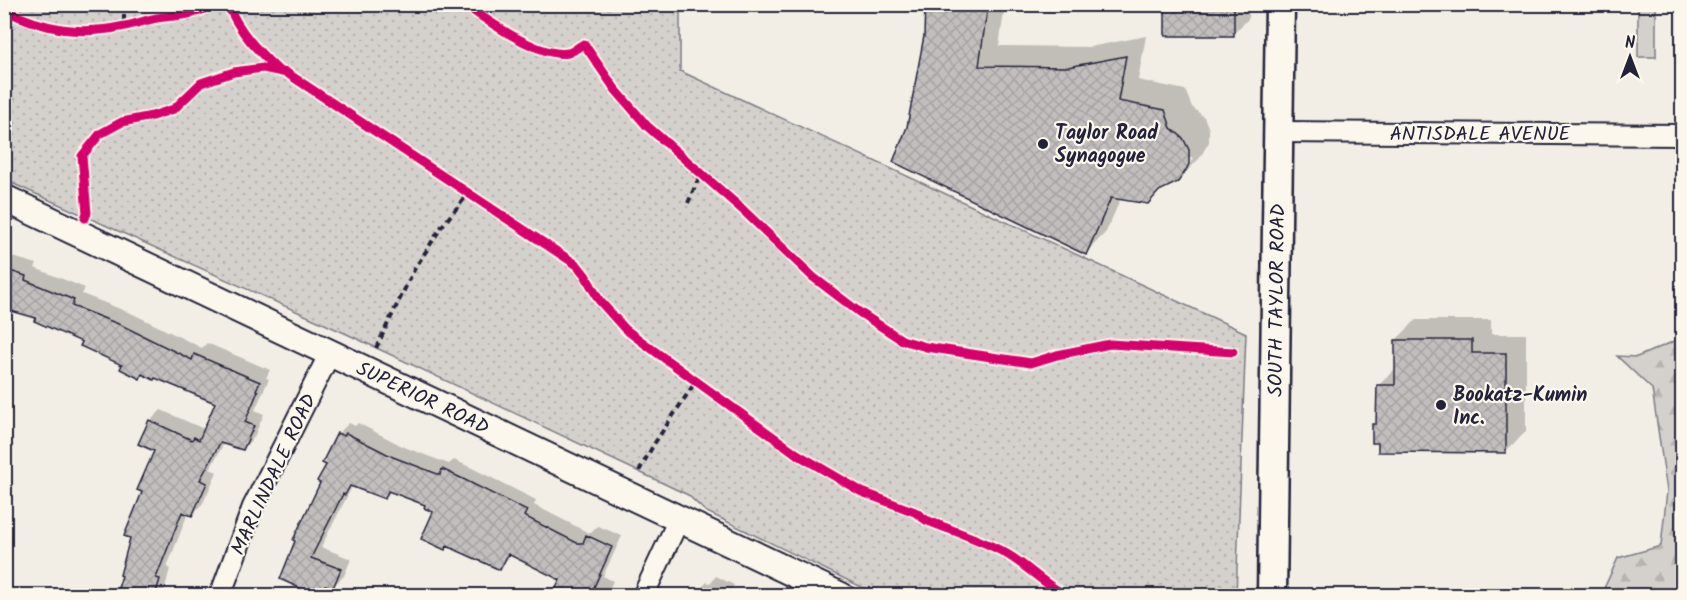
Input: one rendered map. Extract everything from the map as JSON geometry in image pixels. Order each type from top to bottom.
[{"type":"main road","name":"SOUTH TAYLOR ROAD","points":[[1272,596],[1280,4]]},
{"type":"street","name":"ANTISDALE AVENUE","points":[[1278,132],[1683,135]]},
{"type":"street","name":"SUPERIOR ROAD","points":[[4,198],[841,596]]},
{"type":"street","name":"MARLINDALE ROAD","points":[[220,596],[253,507],[330,353]]},
{"type":"street","points":[[643,596],[680,519]]},
{"type":"path","points":[[124,4],[119,27],[135,24]]},
{"type":"path","points":[[693,167],[712,183]]},
{"type":"path","points":[[688,203],[701,173]]},
{"type":"path","points":[[376,348],[414,270],[465,191],[479,200]]},
{"type":"path","points":[[639,471],[692,378],[705,388]]},
{"type":"green space","points":[[5,4],[680,5],[680,71],[1246,333],[1236,595],[878,595],[705,511],[688,495],[349,335],[5,180]]},
{"type":"green space","points":[[1638,5],[1656,5],[1656,57],[1638,57]]},
{"type":"green space","points":[[1682,338],[1682,595],[1601,595],[1618,558],[1661,546],[1667,491],[1652,389],[1617,356],[1637,357]]},
{"type":"building","name":"Taylor Road Synagogue","points":[[925,4],[988,4],[979,66],[1068,67],[1126,56],[1118,101],[1165,110],[1171,128],[1183,138],[1189,150],[1189,164],[1185,172],[1178,182],[1159,191],[1148,204],[1111,198],[1086,255],[893,162],[907,127],[924,36]]},
{"type":"building","points":[[1165,4],[1234,4],[1234,36],[1165,36]]},
{"type":"building","points":[[4,269],[26,276],[25,280],[74,300],[72,306],[121,325],[192,360],[194,354],[260,382],[245,422],[254,426],[243,450],[220,443],[200,480],[207,483],[192,516],[182,512],[156,578],[160,579],[155,596],[144,596],[118,588],[130,538],[124,536],[142,492],[137,490],[154,451],[138,444],[149,420],[192,440],[194,437],[199,440],[215,403],[155,378],[154,380],[142,374],[140,379],[120,369],[122,365],[80,346],[82,342],[34,321],[36,318],[4,309]]},
{"type":"building","name":"Bookatz-Kumin Inc.","points":[[1395,340],[1472,340],[1472,353],[1506,353],[1506,453],[1378,452],[1378,443],[1372,443],[1372,424],[1376,424],[1377,385],[1395,385]]},
{"type":"building","points":[[337,433],[344,436],[346,433],[393,457],[440,475],[442,469],[527,511],[524,516],[577,543],[583,543],[586,535],[612,547],[590,596],[552,596],[560,580],[508,554],[500,570],[447,546],[445,550],[421,539],[433,512],[424,508],[425,505],[388,491],[385,499],[350,486],[345,495],[343,494],[311,558],[341,569],[333,588],[325,585],[321,596],[317,596],[280,579],[295,541],[293,540],[320,483],[317,481],[326,465],[322,463]]},
{"type":"cycle path","points":[[4,10],[49,26],[93,31],[186,14],[215,4]]},
{"type":"cycle path","points":[[228,4],[243,32],[278,70]]},
{"type":"cycle path","points":[[464,4],[514,36],[543,50],[568,53],[584,44],[615,89],[647,126],[743,210],[813,277],[859,312],[902,340],[926,347],[1031,363],[1110,344],[1233,352]]},
{"type":"cycle path","points":[[85,218],[87,213],[82,156],[100,134],[122,122],[174,109],[201,83],[234,72],[263,68],[287,73],[577,265],[599,300],[625,329],[797,454],[862,492],[915,512],[926,520],[996,548],[1068,596]]},
{"type":"place","name":"Taylor Road Synagogue","points":[[1043,144]]},
{"type":"place","name":"Bookatz-Kumin Inc.","points":[[1441,405]]}]
